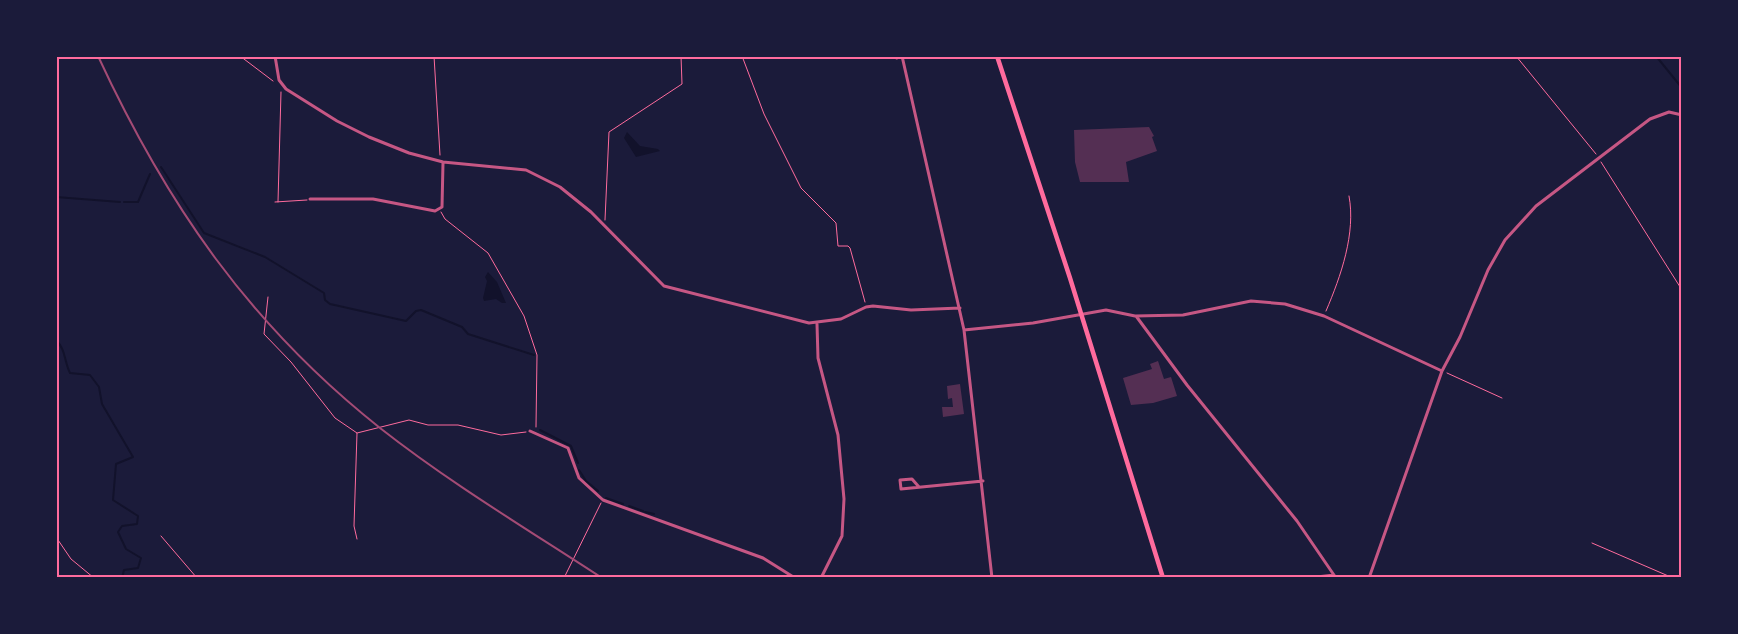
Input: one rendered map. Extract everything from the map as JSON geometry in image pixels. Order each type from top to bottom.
[{"type":"main road","points":[[997,56],[1081,313],[1163,578]]},
{"type":"street","points":[[275,56],[282,85],[354,130],[409,153],[442,162],[526,170],[560,187],[603,223],[664,286],[817,324],[847,317],[866,307],[911,310],[960,308]]},
{"type":"street","points":[[902,58],[964,330],[983,481],[992,578]]},
{"type":"street","points":[[1369,578],[1442,371],[1460,337],[1488,270],[1505,240],[1536,206],[1598,157],[1660,114],[1669,112],[1682,115]]},
{"type":"street","points":[[310,199],[373,198],[436,211],[440,210],[443,197],[442,162]]},
{"type":"street","points":[[964,330],[1033,323],[1106,310],[1135,316],[1183,316],[1237,302],[1265,301],[1308,310],[1324,316],[1442,371]]},
{"type":"street","points":[[1135,316],[1187,385],[1307,534],[1335,576],[1308,578]]},
{"type":"street","points":[[817,324],[817,353],[838,435],[844,506],[842,536],[821,578]]},
{"type":"street","points":[[530,431],[568,448],[579,478],[603,500],[774,563],[795,578]]},
{"type":"street","points":[[919,487],[912,479],[900,480],[901,489],[983,481]]},
{"type":"path","points":[[240,56],[272,81],[282,85],[278,202]]},
{"type":"path","points":[[434,56],[442,162]]},
{"type":"path","points":[[603,223],[606,218],[609,132],[682,84],[681,56]]},
{"type":"path","points":[[742,56],[764,114],[801,188],[836,223],[838,246],[848,246],[850,248],[866,307]]},
{"type":"path","points":[[886,56],[902,58]]},
{"type":"path","points":[[1516,56],[1598,157],[1682,290]]},
{"type":"path","points":[[1324,316],[1335,289],[1348,240],[1352,210],[1349,196]]},
{"type":"path","points":[[275,202],[310,199]]},
{"type":"path","points":[[440,210],[445,219],[488,253],[524,316],[537,355],[536,433]]},
{"type":"path","points":[[268,298],[264,334],[291,362],[335,418],[357,433],[409,420],[428,424],[458,425],[501,435],[530,431]]},
{"type":"path","points":[[1442,371],[1502,398]]},
{"type":"path","points":[[357,433],[354,526],[357,539]]},
{"type":"path","points":[[564,578],[603,500]]},
{"type":"path","points":[[161,536],[197,578]]},
{"type":"path","points":[[56,537],[71,560],[94,578]]},
{"type":"path","points":[[1592,543],[1673,578]]},
{"type":"shaded area","points":[[627,132],[640,146],[660,151],[636,157],[624,138]]},
{"type":"shaded area","points":[[488,272],[497,282],[506,303],[496,299],[484,301],[487,281],[485,277]]},
{"type":"building","points":[[1149,127],[1154,136],[1152,137],[1157,151],[1126,162],[1129,182],[1080,182],[1075,162],[1074,130]]},
{"type":"building","points":[[1158,361],[1164,379],[1171,377],[1177,396],[1153,403],[1131,405],[1123,378],[1152,369],[1150,364]]},
{"type":"building","points":[[960,384],[964,414],[943,417],[942,407],[953,407],[952,398],[948,399],[947,386]]},
{"type":"waterway","points":[[1656,56],[1682,88]]},
{"type":"waterway","points":[[161,167],[204,233],[265,257],[324,293],[325,300],[330,304],[406,321],[416,311],[421,310],[462,327],[468,334],[534,355]]},
{"type":"waterway","points":[[124,202],[138,202],[150,174]]},
{"type":"waterway","points":[[56,197],[120,202]]},
{"type":"waterway","points":[[56,340],[62,348],[70,373],[90,375],[99,387],[102,404],[133,457],[116,464],[113,500],[138,516],[137,524],[122,526],[118,532],[126,549],[141,558],[138,568],[124,570],[122,578]]},
{"type":"waterway","points":[[540,430],[571,446],[578,463]]},
{"type":"waterway","points":[[579,470],[586,481],[598,491]]},
{"type":"waterway","points":[[606,498],[623,504]]},
{"type":"waterway","points":[[629,506],[643,511]]},
{"type":"waterway","points":[[645,512],[654,514]]},
{"type":"railway","points":[[98,56],[125,111],[183,212],[216,259],[252,304],[291,347],[333,389],[380,428],[434,468],[602,578]]}]
